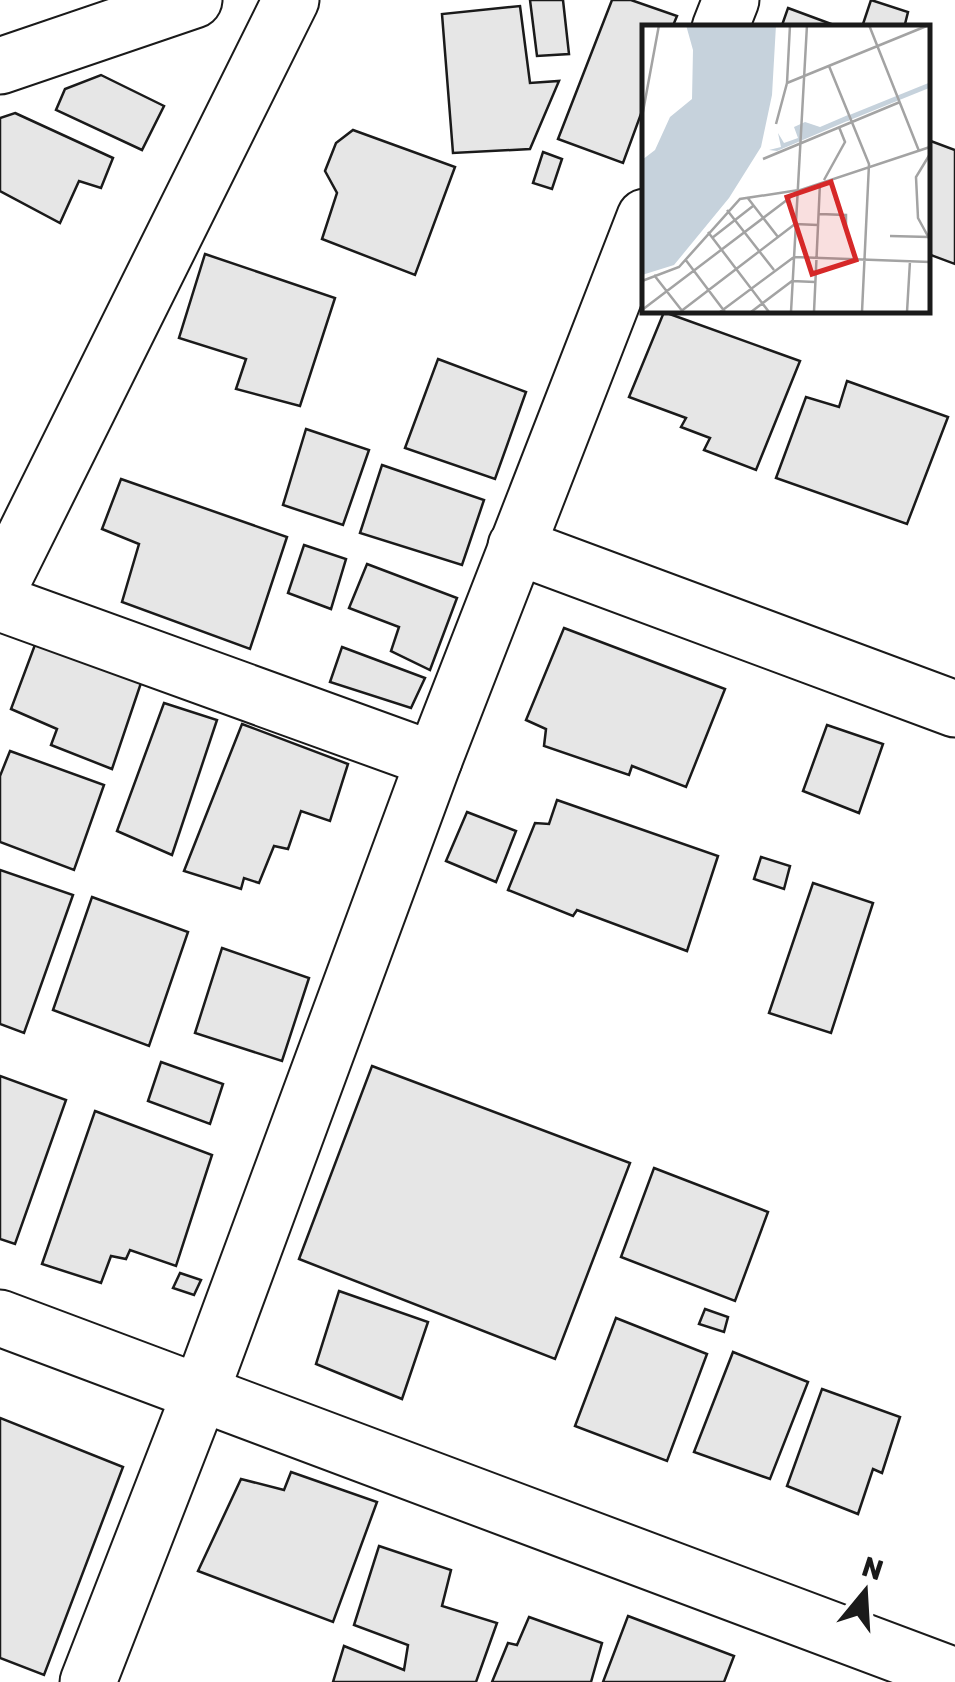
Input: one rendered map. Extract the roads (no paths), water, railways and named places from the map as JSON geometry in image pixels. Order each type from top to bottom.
[{"type":"street","points":[[0,66],[194,0]]},
{"type":"street","points":[[0,586],[291,0]]},
{"type":"street","points":[[721,25],[731,0]]},
{"type":"street","points":[[88,1682],[200,1394],[434,760],[642,226]]},
{"type":"street","points":[[516,546],[955,709]]},
{"type":"street","points":[[0,603],[434,760]]},
{"type":"street","points":[[0,1318],[955,1676]]}]
